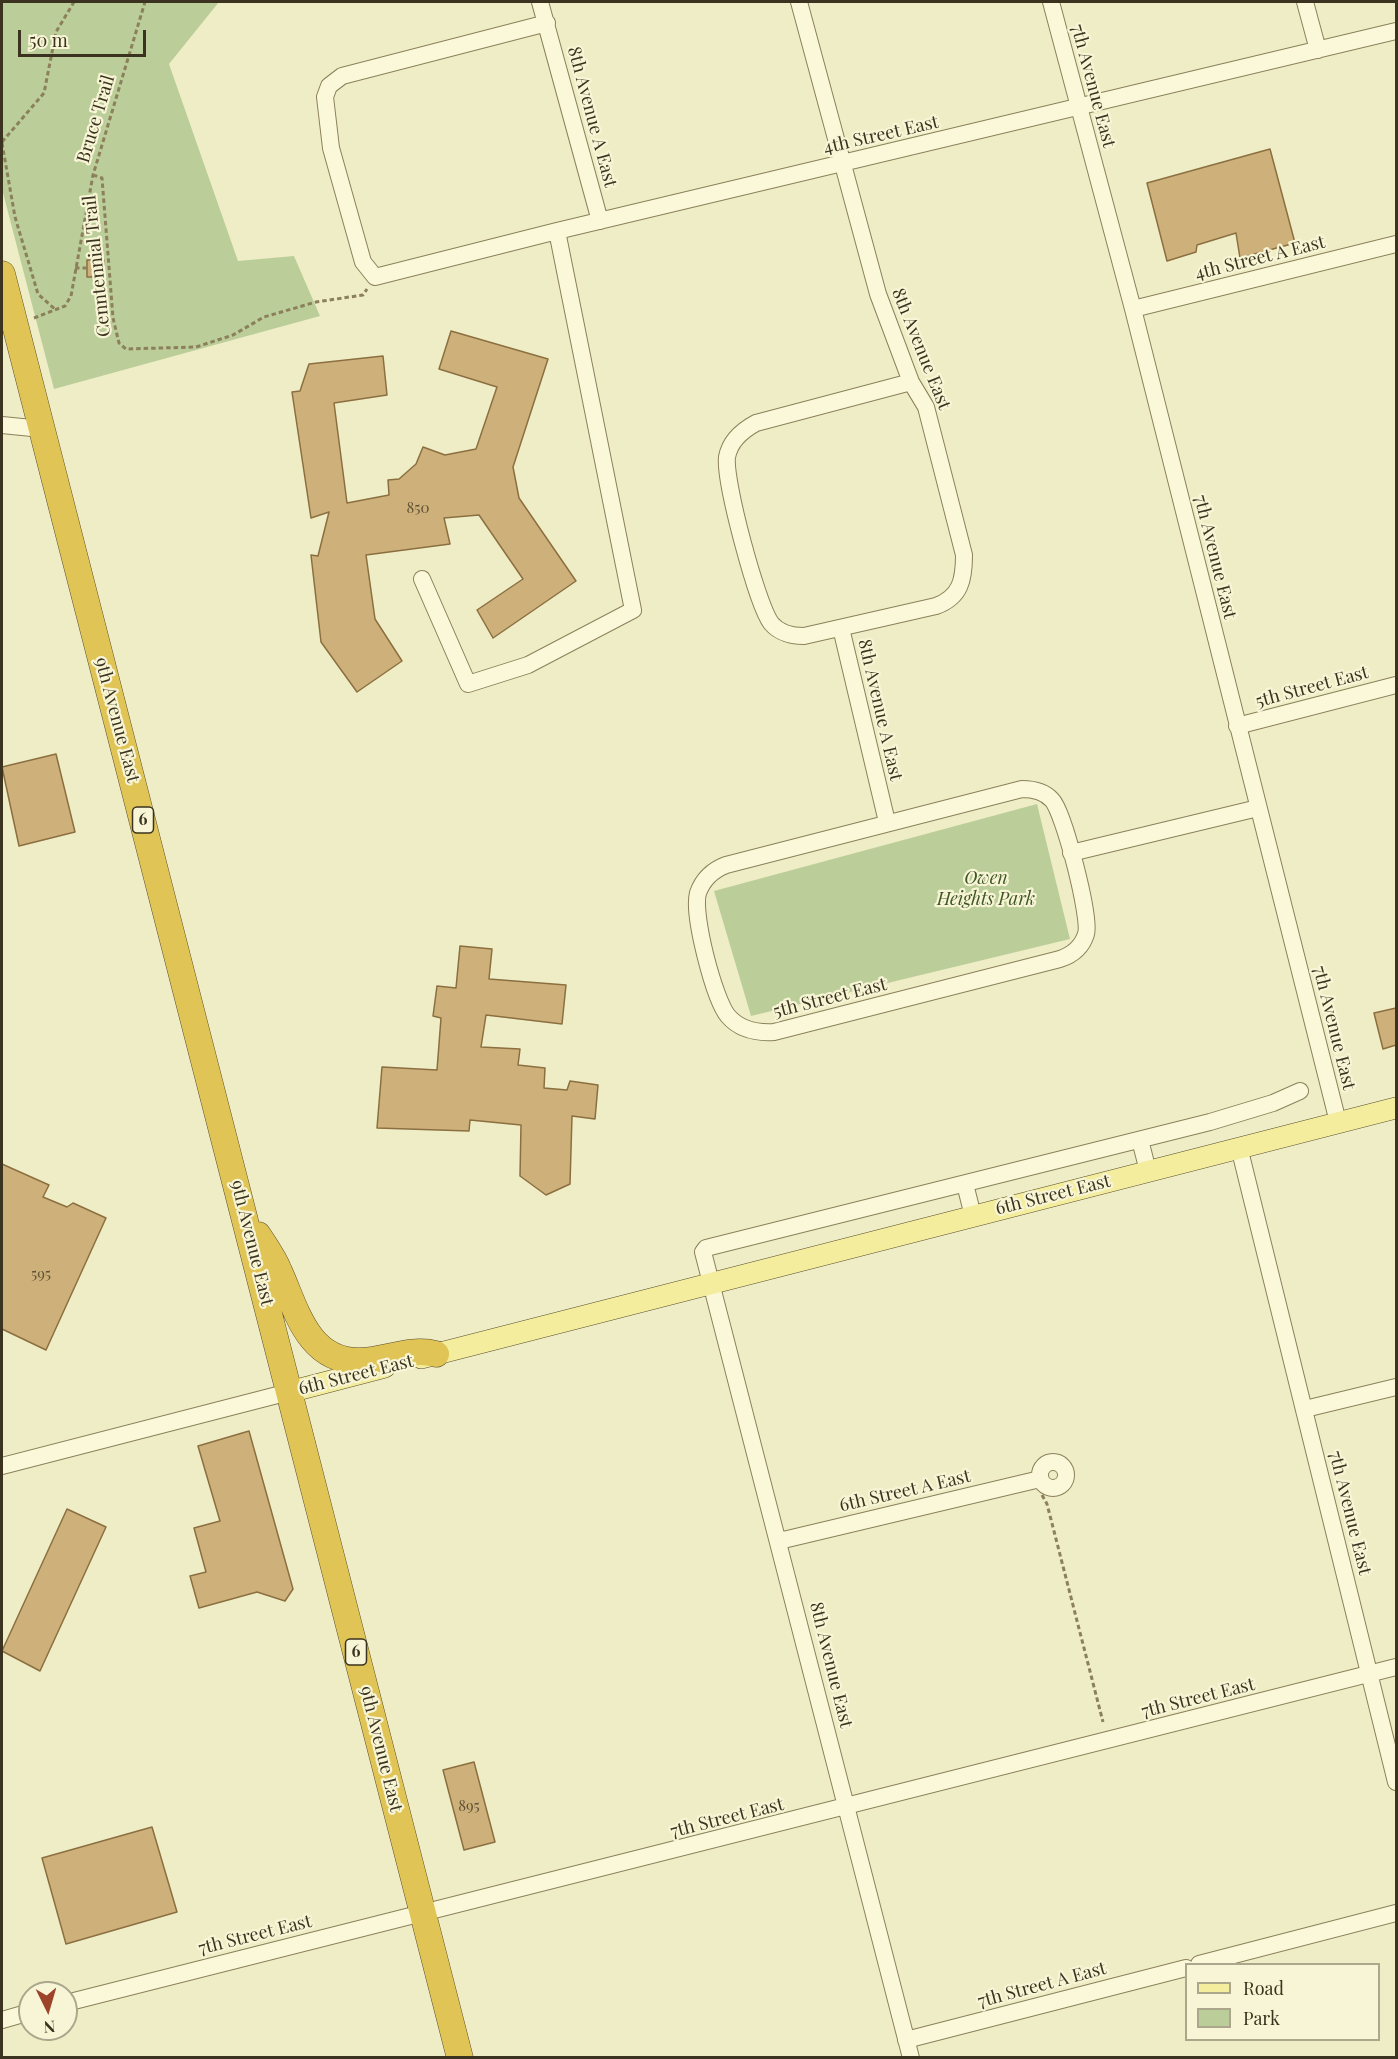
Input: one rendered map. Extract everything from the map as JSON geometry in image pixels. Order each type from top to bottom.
[{"type":"highway","name":"6","points":[[2,274],[42,429]]},
{"type":"highway","name":"9th Avenue East","points":[[42,429],[245,1211],[289,1392],[460,2058]]},
{"type":"highway","points":[[245,1211],[279,1270],[305,1331],[322,1349],[338,1358],[359,1361],[420,1350],[436,1354]]},
{"type":"main road","name":"6th Street East","points":[[289,1392],[1396,1107]]},
{"type":"street","name":"8th Avenue A East","points":[[540,2],[600,221]]},
{"type":"street","name":"8th Avenue East","points":[[799,2],[878,294],[911,382],[926,407],[964,555],[964,578],[954,596],[942,604],[841,628]]},
{"type":"street","name":"7th Avenue East","points":[[1051,2],[1133,309],[1338,1122]]},
{"type":"street","points":[[1305,2],[1318,50]]},
{"type":"street","points":[[375,278],[363,262],[331,148],[325,97],[329,86],[342,76],[547,23]]},
{"type":"street","name":"4th Street East","points":[[375,278],[557,231],[1078,109],[1396,31]]},
{"type":"street","points":[[422,579],[468,684],[528,665],[633,609],[557,231]]},
{"type":"street","name":"4th Street A East","points":[[1133,309],[1396,244]]},
{"type":"street","name":"8th Avenue A East","points":[[887,822],[841,628],[797,636],[784,632],[771,623],[761,603],[734,505],[727,458],[739,434],[756,423],[911,382]]},
{"type":"street","points":[[2,425],[42,429]]},
{"type":"street","name":"5th Street East","points":[[1238,726],[1396,685]]},
{"type":"street","name":"5th Street East","points":[[1022,789],[1036,790],[1046,795],[1057,808],[1071,853],[1087,927],[1081,945],[1066,957],[774,1032],[754,1032],[736,1023],[723,1008],[702,941],[697,902],[704,881],[726,865],[887,822],[1022,789]]},
{"type":"street","points":[[1071,853],[1258,808]]},
{"type":"street","name":"6th Street East","points":[[710,1284],[702,1257],[706,1248],[1243,1113],[1300,1090]]},
{"type":"street","points":[[1140,1140],[1148,1171]]},
{"type":"street","name":"7th Avenue East","points":[[1239,1148],[1396,1782]]},
{"type":"street","points":[[965,1184],[974,1216]]},
{"type":"street","name":"8th Avenue East","points":[[710,1284],[779,1541],[911,2058]]},
{"type":"street","points":[[1305,1409],[1396,1387]]},
{"type":"street","name":"6th Street East","points":[[2,1466],[289,1392]]},
{"type":"street","name":"6th Street A East","points":[[779,1541],[1040,1485]]},
{"type":"street","name":"7th Street East","points":[[78,2000],[846,1808],[1396,1667]]},
{"type":"street","points":[[1207,1963],[1396,1914]]},
{"type":"street","name":"7th Street A East","points":[[906,2040],[1185,1968]]},
{"type":"street","points":[[2,2020],[18,2015]]},
{"type":"path","points":[[15,325],[56,310],[38,294],[15,218],[2,142],[44,93],[56,32],[75,2]]},
{"type":"path","name":"Bruce Trail","points":[[93,175],[145,2]]},
{"type":"path","name":"Cenntennial Trail","points":[[56,310],[64,306],[70,296],[93,175],[102,178],[113,318],[119,344],[126,349],[196,347],[233,335],[264,317],[316,302],[363,295],[375,278]]},
{"type":"path","points":[[75,268],[87,268]]},
{"type":"path","points":[[1040,1485],[1047,1504],[1103,1722]]},
{"type":"green space","points":[[2,2],[219,2],[169,64],[238,261],[294,256],[320,316],[54,389],[2,189]]},
{"type":"green space","name":"Owen Heights Park","points":[[1037,804],[1070,939],[751,1016],[714,891]]},
{"type":"building","points":[[1270,149],[1295,243],[1240,258],[1236,233],[1197,245],[1196,252],[1167,261],[1147,183]]},
{"type":"building","points":[[87,260],[104,260],[104,277],[87,277]]},
{"type":"building","points":[[451,331],[548,359],[513,467],[519,498],[576,581],[493,638],[477,610],[523,579],[479,515],[444,518],[450,544],[366,555],[375,619],[402,661],[357,692],[321,642],[311,555],[318,556],[329,512],[311,518],[292,392],[300,391],[309,364],[383,356],[387,395],[334,403],[347,503],[389,495],[388,480],[399,479],[416,464],[423,447],[445,455],[476,449],[497,387],[439,369]]},
{"type":"building","points":[[56,754],[75,832],[19,846],[2,767]]},
{"type":"building","points":[[460,946],[492,949],[489,979],[566,985],[562,1024],[486,1015],[481,1047],[520,1049],[518,1065],[545,1068],[544,1088],[567,1090],[570,1081],[598,1085],[595,1119],[572,1116],[570,1184],[546,1195],[520,1176],[521,1125],[470,1120],[469,1131],[377,1128],[382,1067],[437,1070],[441,1018],[433,1016],[437,986],[456,988]]},
{"type":"building","points":[[1396,1008],[1396,1045],[1383,1049],[1374,1013]]},
{"type":"building","points":[[2,1164],[49,1185],[43,1197],[67,1207],[73,1203],[106,1218],[46,1350],[2,1329]]},
{"type":"building","points":[[249,1431],[293,1589],[285,1601],[257,1592],[199,1608],[190,1576],[206,1572],[194,1528],[220,1521],[198,1446]]},
{"type":"building","points":[[67,1509],[106,1527],[40,1671],[2,1651]]},
{"type":"building","points":[[474,1762],[495,1842],[464,1850],[443,1770]]},
{"type":"building","points":[[152,1827],[177,1912],[66,1944],[42,1858]]}]
